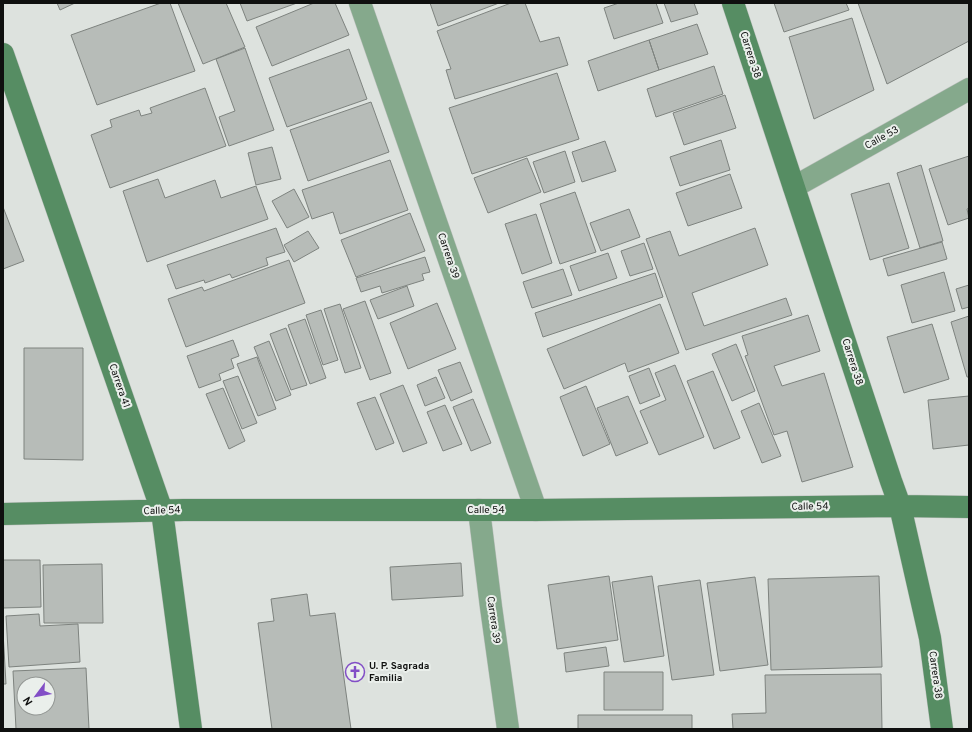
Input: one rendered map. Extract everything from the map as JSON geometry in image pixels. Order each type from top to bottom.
[{"type":"street","name":"Carrera 39","points":[[360,3],[536,510]]},
{"type":"street","name":"Carrera 38","points":[[733,3],[900,506],[930,638],[942,729]]},
{"type":"street","name":"Carrera 41","points":[[3,54],[162,511],[191,729]]},
{"type":"street","name":"Calle 53","points":[[794,187],[969,89]]},
{"type":"street","name":"Calle 54","points":[[3,514],[184,510],[536,510],[900,506],[969,507]]},
{"type":"street","name":"Carrera 39","points":[[479,510],[508,729]]},
{"type":"building","points":[[57,3],[75,3],[60,10]]},
{"type":"building","points":[[161,3],[170,3],[195,71],[97,105],[71,35]]},
{"type":"building","points":[[178,3],[226,3],[245,47],[203,64]]},
{"type":"building","points":[[240,3],[297,3],[247,21]]},
{"type":"building","points":[[314,3],[335,3],[349,35],[272,66],[256,27]]},
{"type":"building","points":[[430,3],[499,3],[438,26]]},
{"type":"building","points":[[511,3],[525,3],[540,42],[559,37],[568,65],[455,99],[446,70],[451,69],[437,31]]},
{"type":"building","points":[[619,3],[656,3],[663,23],[614,39],[604,8]]},
{"type":"building","points":[[664,3],[694,3],[698,14],[671,22]]},
{"type":"building","points":[[774,3],[846,3],[849,10],[784,32]]},
{"type":"building","points":[[858,3],[969,3],[969,41],[887,84]]},
{"type":"building","points":[[852,18],[874,90],[814,119],[789,37]]},
{"type":"building","points":[[697,24],[708,54],[659,70],[649,40]]},
{"type":"building","points":[[649,40],[659,70],[598,91],[588,61]]},
{"type":"building","points":[[245,48],[274,130],[229,146],[219,117],[235,111],[216,59]]},
{"type":"building","points":[[349,49],[367,99],[287,127],[269,78]]},
{"type":"building","points":[[714,66],[723,94],[656,117],[647,89]]},
{"type":"building","points":[[557,73],[579,139],[472,174],[449,108]]},
{"type":"building","points":[[205,88],[226,146],[110,188],[91,135],[112,127],[110,120],[139,110],[141,116],[152,113],[150,108]]},
{"type":"building","points":[[725,95],[736,128],[684,145],[673,113]]},
{"type":"building","points":[[371,102],[389,152],[308,181],[290,130]]},
{"type":"building","points":[[721,140],[730,170],[680,186],[670,157]]},
{"type":"building","points":[[605,141],[616,171],[582,182],[572,152]]},
{"type":"building","points":[[272,147],[281,179],[256,185],[248,153]]},
{"type":"building","points":[[565,151],[575,182],[544,193],[533,162]]},
{"type":"building","points":[[969,156],[969,208],[967,209],[969,218],[948,225],[929,169]]},
{"type":"building","points":[[527,158],[541,192],[488,213],[474,178]]},
{"type":"building","points":[[390,160],[408,210],[340,234],[333,212],[312,219],[302,190]]},
{"type":"building","points":[[921,165],[943,241],[920,248],[897,173]]},
{"type":"building","points":[[730,174],[742,208],[688,226],[676,193]]},
{"type":"building","points":[[158,179],[165,198],[215,180],[221,198],[256,186],[268,219],[147,262],[123,191]]},
{"type":"building","points":[[889,183],[909,248],[870,260],[851,194]]},
{"type":"building","points":[[294,189],[309,217],[287,228],[272,201]]},
{"type":"building","points":[[575,192],[596,252],[560,264],[540,204]]},
{"type":"building","points":[[3,207],[24,261],[3,269]]},
{"type":"building","points":[[629,209],[640,237],[601,251],[590,223]]},
{"type":"building","points":[[410,213],[425,251],[356,277],[341,240]]},
{"type":"building","points":[[536,214],[552,263],[522,274],[505,224]]},
{"type":"building","points":[[276,228],[285,252],[266,258],[268,265],[232,278],[230,274],[205,283],[204,280],[176,289],[167,265]]},
{"type":"building","points":[[755,228],[768,265],[692,293],[704,326],[786,298],[792,315],[686,350],[646,239],[670,231],[679,256]]},
{"type":"building","points":[[308,231],[319,248],[294,262],[284,245]]},
{"type":"building","points":[[942,242],[947,259],[888,276],[883,259]]},
{"type":"building","points":[[644,243],[653,269],[630,276],[621,251]]},
{"type":"building","points":[[608,253],[617,278],[579,291],[570,266]]},
{"type":"building","points":[[425,257],[430,272],[422,274],[424,280],[382,293],[380,286],[361,292],[356,278]]},
{"type":"building","points":[[289,260],[305,303],[186,347],[168,299],[202,287],[204,291]]},
{"type":"building","points":[[563,269],[572,295],[532,308],[523,282]]},
{"type":"building","points":[[944,272],[955,311],[912,323],[901,285]]},
{"type":"building","points":[[655,273],[663,297],[543,337],[535,313]]},
{"type":"building","points":[[969,285],[969,307],[962,309],[956,289]]},
{"type":"building","points":[[407,286],[414,306],[378,319],[370,300]]},
{"type":"building","points":[[365,301],[391,373],[370,380],[343,309]]},
{"type":"building","points":[[437,303],[456,349],[408,369],[390,323]]},
{"type":"building","points":[[340,304],[361,368],[345,373],[324,309]]},
{"type":"building","points":[[660,304],[679,353],[628,372],[625,363],[564,389],[547,349]]},
{"type":"building","points":[[321,310],[338,360],[323,365],[306,315]]},
{"type":"building","points":[[808,315],[820,351],[774,366],[782,386],[824,373],[853,467],[802,482],[787,431],[774,435],[745,356],[748,355],[742,336]]},
{"type":"building","points":[[969,316],[969,377],[967,377],[951,322]]},
{"type":"building","points":[[305,319],[326,378],[310,384],[288,325]]},
{"type":"building","points":[[932,324],[949,379],[904,393],[887,337]]},
{"type":"building","points":[[286,328],[307,385],[291,390],[270,334]]},
{"type":"building","points":[[233,340],[239,356],[231,359],[234,368],[219,374],[221,380],[199,388],[187,356]]},
{"type":"building","points":[[269,341],[291,395],[276,401],[254,347]]},
{"type":"building","points":[[736,344],[755,391],[732,401],[712,354]]},
{"type":"building","points":[[24,348],[83,348],[83,460],[24,459]]},
{"type":"building","points":[[257,357],[276,409],[258,416],[237,364]]},
{"type":"building","points":[[460,362],[472,392],[451,401],[438,370]]},
{"type":"building","points":[[675,365],[704,437],[659,455],[640,411],[666,400],[655,373]]},
{"type":"building","points":[[649,368],[660,396],[640,404],[629,376]]},
{"type":"building","points":[[713,371],[740,438],[714,449],[687,381]]},
{"type":"building","points":[[238,376],[257,423],[242,429],[223,381]]},
{"type":"building","points":[[436,377],[445,398],[425,406],[417,385]]},
{"type":"building","points":[[403,385],[427,443],[403,452],[380,394]]},
{"type":"building","points":[[586,386],[610,444],[583,456],[560,397]]},
{"type":"building","points":[[223,388],[245,441],[229,449],[206,394]]},
{"type":"building","points":[[628,396],[648,443],[616,456],[597,408]]},
{"type":"building","points":[[969,396],[969,445],[933,449],[928,400]]},
{"type":"building","points":[[375,397],[394,443],[376,450],[357,403]]},
{"type":"building","points":[[473,399],[491,443],[471,451],[453,407]]},
{"type":"building","points":[[759,403],[781,456],[762,463],[741,411]]},
{"type":"building","points":[[445,405],[462,444],[443,451],[427,412]]},
{"type":"building","points":[[3,560],[40,560],[41,607],[3,608]]},
{"type":"building","points":[[461,563],[463,596],[392,600],[390,567]]},
{"type":"building","points":[[102,564],[103,623],[44,623],[43,565]]},
{"type":"building","points":[[609,576],[618,640],[557,649],[548,585]]},
{"type":"building","points":[[652,576],[664,656],[624,662],[612,582]]},
{"type":"building","points":[[879,576],[882,667],[771,670],[768,579]]},
{"type":"building","points":[[755,577],[768,665],[720,671],[707,583]]},
{"type":"building","points":[[700,580],[714,675],[672,680],[658,586]]},
{"type":"building","points":[[307,594],[310,616],[335,613],[351,729],[272,729],[258,623],[274,621],[271,599]]},
{"type":"building","points":[[39,614],[40,626],[78,624],[80,662],[9,667],[6,616]]},
{"type":"building","points":[[3,632],[6,684],[3,684]]},
{"type":"building","points":[[606,647],[609,666],[566,672],[564,653]]},
{"type":"building","points":[[86,668],[89,729],[16,729],[13,671]]},
{"type":"building","points":[[604,672],[663,672],[663,710],[604,710]]},
{"type":"building","points":[[881,674],[882,729],[733,729],[732,714],[766,713],[765,675]]},
{"type":"building","points":[[578,715],[692,715],[692,729],[578,729]]},
{"type":"place","name":"U. P. Sagrada Familia","points":[[355,672]]}]
